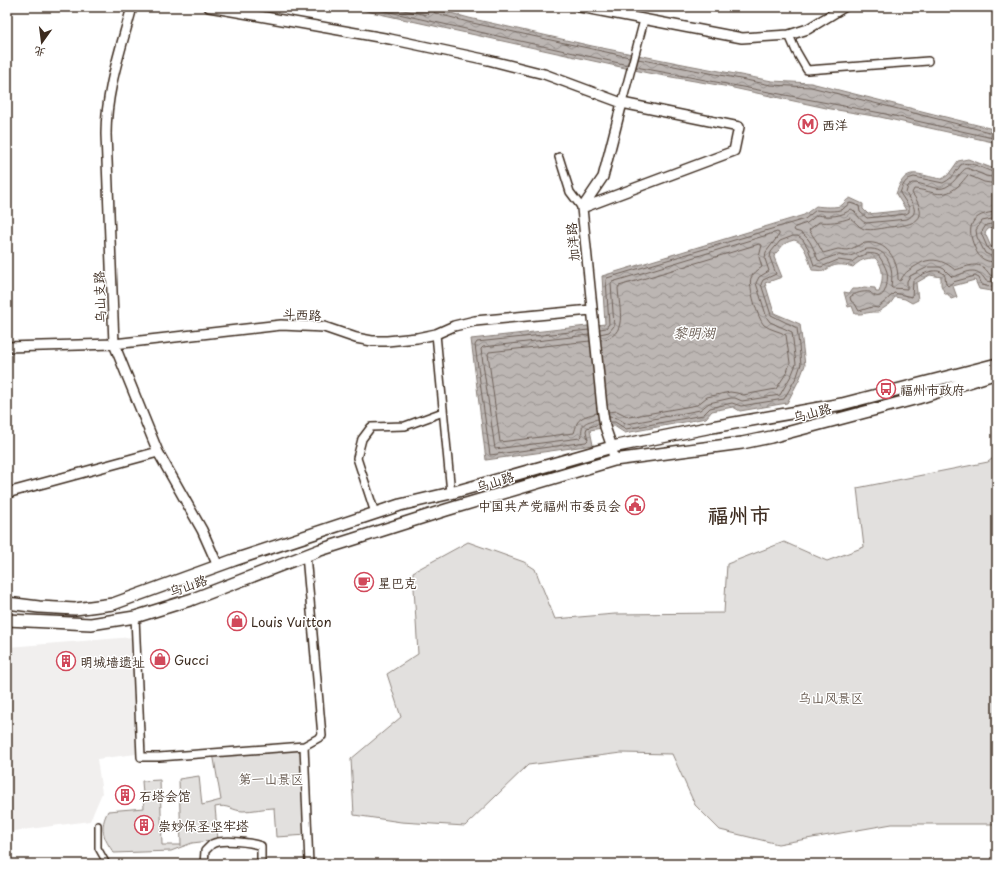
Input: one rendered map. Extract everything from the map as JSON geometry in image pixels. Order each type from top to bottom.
[{"type":"main road","name":"乌山路","points":[[7,603],[75,609],[113,604],[218,566],[400,505],[451,493],[612,447],[712,427],[842,404],[997,364]]},
{"type":"main road","name":"乌山路","points":[[7,620],[91,624],[135,617],[193,599],[306,556],[446,510],[614,460],[742,443],[771,437],[918,398],[997,373]]},
{"type":"street","name":"乌山支路","points":[[132,7],[111,83],[106,113],[114,344],[158,452],[202,530],[218,566]]},
{"type":"street","points":[[209,7],[390,39],[488,60],[544,74],[622,103],[739,127],[734,151],[582,208],[570,192],[559,157]]},
{"type":"street","points":[[580,7],[742,38],[789,35],[808,29],[844,7]]},
{"type":"street","name":"加洋路","points":[[614,460],[612,447],[605,427],[591,310],[582,208],[603,177],[644,20]]},
{"type":"street","points":[[789,35],[807,70],[928,61]]},
{"type":"street","name":"斗西路","points":[[7,346],[114,344],[281,325],[324,327],[340,333],[372,341],[403,340],[436,334],[454,326],[474,321],[591,310]]},
{"type":"street","points":[[436,334],[451,493]]},
{"type":"street","points":[[376,513],[356,458],[362,439],[371,427],[405,426],[443,412]]},
{"type":"street","points":[[7,493],[158,452]]},
{"type":"street","points":[[135,617],[141,757],[160,757],[304,746],[322,736],[306,556]]},
{"type":"street","points":[[304,746],[309,864]]},
{"type":"street","points":[[98,826],[98,848],[107,864]]},
{"type":"street","points":[[204,864],[205,851],[212,844],[220,842],[253,843],[261,846],[261,864]]},
{"type":"shaded area","points":[[133,637],[136,754],[97,759],[102,793],[90,821],[7,832],[8,647]]},
{"type":"green space","name":"乌山风景区","points":[[997,455],[997,824],[892,824],[778,844],[720,830],[695,805],[672,754],[621,753],[528,765],[465,826],[401,822],[354,815],[351,759],[401,717],[387,674],[418,654],[413,572],[468,542],[524,562],[535,569],[555,619],[615,614],[724,613],[727,564],[784,542],[827,561],[864,547],[857,488],[988,462]]},
{"type":"green space","name":"第一山景区","points":[[304,746],[308,835],[276,837],[274,808],[243,811],[220,806],[215,807],[218,840],[192,843],[171,851],[114,853],[105,838],[103,828],[108,811],[144,808],[142,781],[160,780],[162,845],[181,845],[179,779],[199,776],[202,805],[221,800],[213,753]]},
{"type":"water","points":[[348,7],[429,7],[469,18],[592,46],[772,81],[811,83],[997,130],[997,143],[880,117],[831,109],[724,86],[648,73]]},
{"type":"water","name":"黎明湖","points":[[968,159],[997,170],[997,227],[988,229],[985,233],[991,247],[997,246],[997,292],[979,289],[975,280],[953,286],[957,297],[951,299],[948,294],[945,294],[941,285],[941,277],[930,275],[916,283],[918,300],[912,303],[905,299],[895,297],[890,304],[878,312],[855,314],[852,306],[848,307],[844,292],[849,293],[852,289],[864,287],[875,288],[876,292],[879,292],[882,270],[875,258],[863,260],[853,267],[846,265],[835,265],[825,271],[812,270],[806,252],[801,244],[798,241],[790,241],[775,254],[774,257],[782,277],[765,283],[774,313],[800,324],[805,365],[787,403],[740,411],[733,407],[712,411],[706,418],[625,433],[614,426],[590,430],[593,445],[486,460],[471,339],[605,324],[602,276],[804,215],[816,206],[837,207],[842,205],[850,198],[863,204],[863,209],[868,214],[906,210],[896,194],[904,178],[909,175],[920,174],[942,179],[948,175],[958,161]]},
{"type":"place","name":"西洋","points":[[808,124]]},
{"type":"place","name":"福州市政府","points":[[886,389]]},
{"type":"place","name":"中国共产党福州市委员会","points":[[635,505]]},
{"type":"place","name":"星巴克","points":[[364,582]]},
{"type":"place","name":"Louis Vuitton","points":[[237,621]]},
{"type":"place","name":"Gucci","points":[[160,659]]},
{"type":"place","name":"明城墙遗址","points":[[66,661]]},
{"type":"place","name":"石塔会馆","points":[[125,795]]},
{"type":"place","name":"崇妙保圣坚牢塔","points":[[144,825]]},
{"type":"district","name":"福州市","points":[[739,514]]}]
